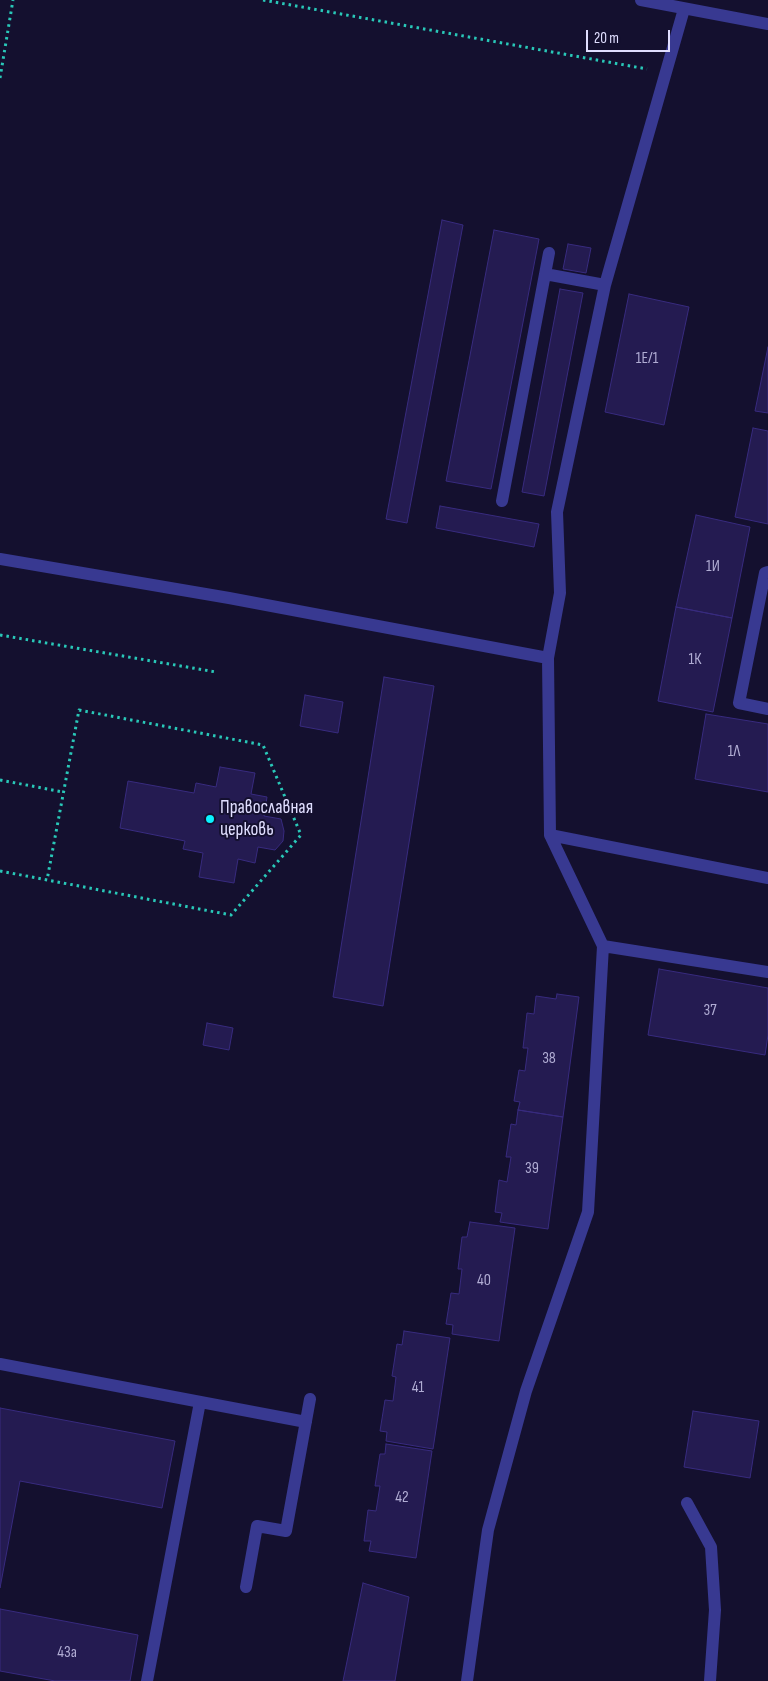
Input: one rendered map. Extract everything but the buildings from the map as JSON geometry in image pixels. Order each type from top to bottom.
[{"type":"street","points":[[641,0],[768,24]]},
{"type":"street","points":[[467,1681],[488,1530],[526,1391],[588,1212],[603,946],[550,836],[548,658],[560,593],[557,512],[605,286],[684,9]]},
{"type":"street","points":[[502,501],[549,253]]},
{"type":"street","points":[[545,274],[605,286]]},
{"type":"street","points":[[0,559],[229,598],[548,658]]},
{"type":"street","points":[[768,572],[765,573],[739,703],[768,709]]},
{"type":"street","points":[[550,836],[768,878]]},
{"type":"street","points":[[603,946],[768,972]]},
{"type":"street","points":[[0,1364],[306,1422]]},
{"type":"street","points":[[246,1587],[257,1526],[286,1531],[310,1400]]},
{"type":"street","points":[[147,1681],[200,1402]]},
{"type":"street","points":[[687,1504],[711,1547],[714,1610],[710,1681]]},
{"type":"path","points":[[0,78],[13,0]]},
{"type":"path","points":[[263,0],[667,72]]},
{"type":"path","points":[[0,635],[216,672]]},
{"type":"path","points":[[0,871],[46,880],[231,915],[301,835],[263,746],[79,710],[46,880]]},
{"type":"path","points":[[0,780],[63,792]]},
{"type":"place","name":"Православная церковь","points":[[210,819]]}]
